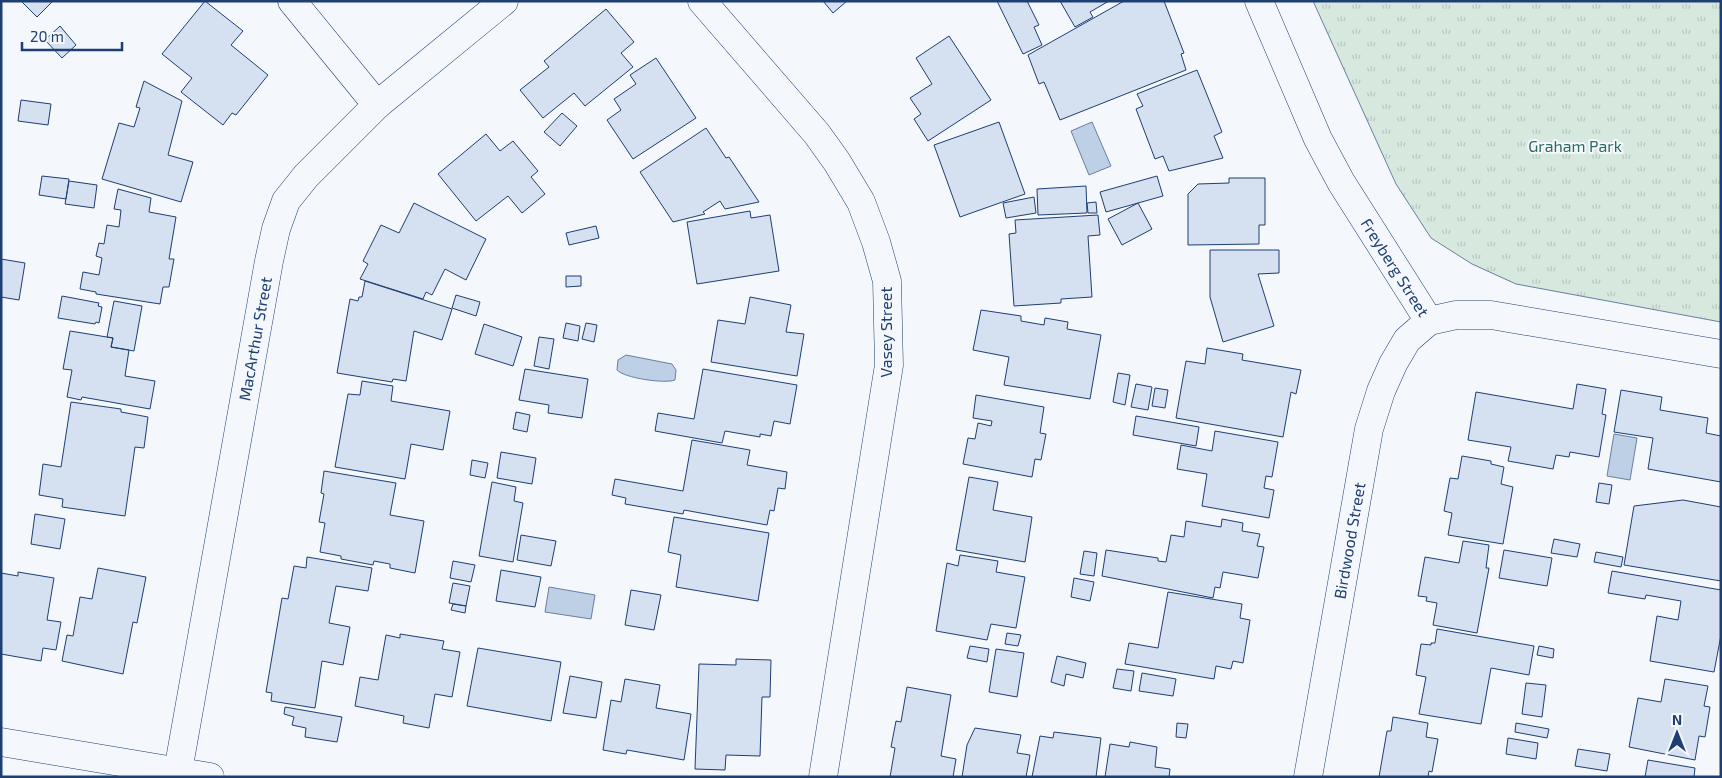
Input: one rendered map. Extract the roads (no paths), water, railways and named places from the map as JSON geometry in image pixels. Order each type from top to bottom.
[{"type":"street","points":[[292,1],[377,105]]},
{"type":"street","name":"MacArthur Street","points":[[178,771],[276,229],[286,201],[306,176],[377,105],[504,1]]},
{"type":"street","name":"Vasey Street","points":[[702,1],[817,134],[837,162],[862,202],[887,281],[889,365],[823,777]]},
{"type":"street","name":"Freyberg Street","points":[[1259,1],[1318,139],[1341,182],[1429,321],[1456,315],[1492,315],[1721,354]]},
{"type":"street","name":"Birdwood Street","points":[[1308,777],[1369,429],[1393,364],[1407,340],[1429,321]]},
{"type":"street","points":[[1,742],[210,777]]},
{"type":"water","points":[[1092,122],[1111,166],[1089,175],[1071,131]]},
{"type":"water","points":[[626,355],[672,364],[676,370],[675,380],[645,379],[621,373],[617,370],[618,360]]},
{"type":"water","points":[[1614,434],[1637,438],[1630,480],[1607,476]]},
{"type":"water","points":[[549,587],[595,595],[591,619],[545,612]]},
{"type":"park label","name":"Graham Park","points":[[1575,146]]}]
